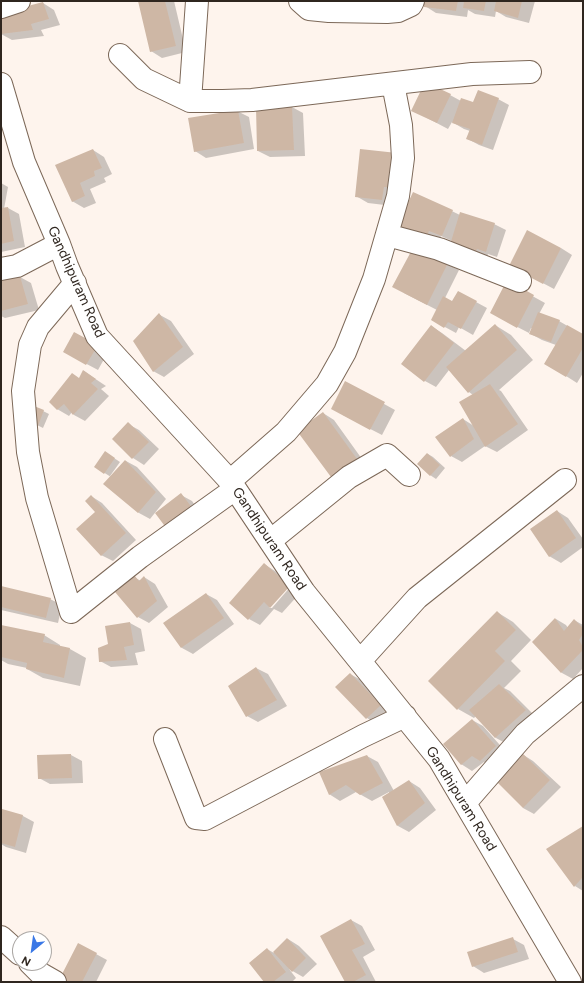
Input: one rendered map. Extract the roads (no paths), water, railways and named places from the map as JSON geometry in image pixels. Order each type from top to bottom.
[{"type":"street","points":[[1,7],[19,1]]},
{"type":"street","points":[[190,101],[197,1]]},
{"type":"street","points":[[300,1],[309,9],[329,11],[387,12],[398,11],[411,5],[413,1]]},
{"type":"street","points":[[120,55],[144,79],[190,101],[252,100],[472,74],[530,72]]},
{"type":"street","name":"Gandhipuram Road","points":[[1,84],[24,162],[97,336],[233,485],[304,592],[439,759],[570,982]]},
{"type":"street","points":[[75,283],[38,327],[30,345],[26,363],[23,391],[28,452],[37,498],[71,612],[233,485],[286,432],[327,384],[345,352],[369,293],[398,196],[403,158],[401,125],[393,84]]},
{"type":"street","points":[[387,235],[439,248],[520,281]]},
{"type":"street","points":[[1,269],[17,266],[59,244]]},
{"type":"street","points":[[270,541],[349,477],[387,455],[409,475]]},
{"type":"street","points":[[360,661],[417,598],[565,480]]},
{"type":"street","points":[[465,802],[525,734],[583,686]]},
{"type":"street","points":[[165,739],[196,818],[205,819],[363,736],[405,716]]},
{"type":"street","points":[[1,937],[12,947]]},
{"type":"street","points":[[38,971],[55,982]]}]
